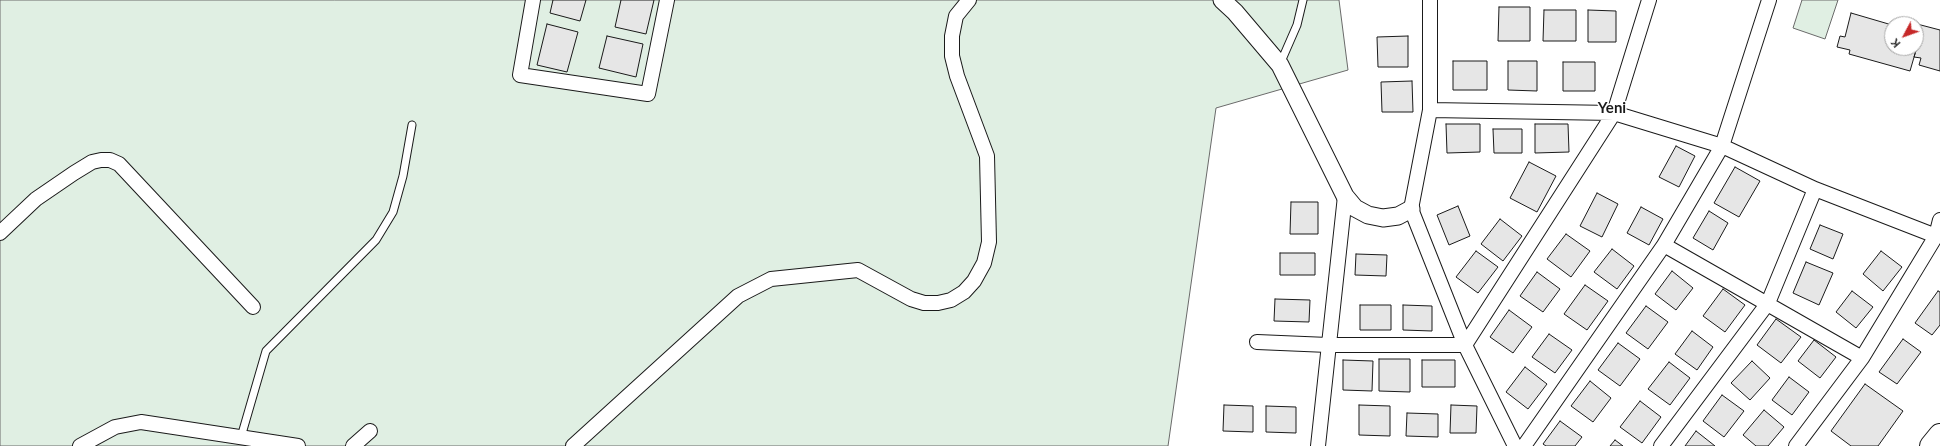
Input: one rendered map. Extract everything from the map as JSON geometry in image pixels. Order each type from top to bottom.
[{"type":"main road","points":[[1931,446],[1940,435]]},
{"type":"street","points":[[533,0],[520,75],[648,94],[667,0]]},
{"type":"street","points":[[573,446],[738,296],[771,279],[858,270],[912,299],[924,303],[938,303],[951,300],[964,292],[974,281],[984,262],[989,242],[987,156],[957,76],[952,56],[952,36],[956,16],[969,0]]},
{"type":"street","points":[[1222,0],[1235,12],[1280,65],[1346,196],[1355,208],[1368,215],[1383,218],[1398,216],[1411,209]]},
{"type":"street","points":[[1430,0],[1430,110],[1411,209],[1465,345],[1515,446]]},
{"type":"street","points":[[1465,345],[1614,113],[1649,0]]},
{"type":"street","points":[[1524,446],[1664,245],[1722,146],[1769,0]]},
{"type":"street","points":[[1430,110],[1614,113],[1722,146],[1815,189],[1938,235]]},
{"type":"street","points":[[0,233],[36,199],[74,173],[92,162],[110,160],[119,164],[253,307]]},
{"type":"street","points":[[1661,446],[1768,303],[1815,189]]},
{"type":"street","points":[[1318,446],[1328,345],[1346,196]]},
{"type":"street","points":[[1796,446],[1862,358],[1938,235],[1940,220]]},
{"type":"street","points":[[1664,245],[1862,358]]},
{"type":"street","points":[[1257,342],[1328,345],[1465,345]]},
{"type":"street","points":[[80,446],[115,427],[141,422],[298,446]]},
{"type":"street","points":[[353,446],[370,431]]},
{"type":"lane","points":[[1280,65],[1297,25],[1303,0]]},
{"type":"lane","points":[[240,437],[266,351],[376,240],[393,212],[403,176],[412,125]]},
{"type":"green space","points":[[0,0],[1339,0],[1348,70],[1216,108],[1168,446],[0,446]]},
{"type":"green space","points":[[1802,0],[1838,0],[1825,39],[1793,28]]},
{"type":"building","points":[[553,0],[586,0],[580,21],[550,13]]},
{"type":"building","points":[[621,0],[654,0],[646,34],[615,27]]},
{"type":"building","points":[[1499,7],[1530,7],[1530,41],[1498,41]]},
{"type":"building","points":[[1544,10],[1576,10],[1576,41],[1543,41]]},
{"type":"building","points":[[1588,10],[1616,11],[1616,42],[1588,42]]},
{"type":"building","points":[[1851,13],[1884,23],[1884,56],[1914,56],[1910,71],[1849,54],[1850,50],[1837,47],[1840,36],[1845,37]]},
{"type":"building","points":[[547,24],[578,32],[567,72],[537,65]]},
{"type":"building","points":[[1924,26],[1940,30],[1940,71],[1919,65],[1921,58],[1914,57],[1924,56]]},
{"type":"building","points":[[607,36],[643,44],[636,77],[599,68]]},
{"type":"building","points":[[1408,36],[1408,67],[1378,67],[1377,37]]},
{"type":"building","points":[[1453,61],[1487,61],[1487,90],[1453,90]]},
{"type":"building","points":[[1508,61],[1537,61],[1537,91],[1508,90]]},
{"type":"building","points":[[1563,62],[1595,62],[1595,91],[1563,91]]},
{"type":"building","points":[[1412,81],[1413,112],[1382,112],[1381,82]]},
{"type":"building","points":[[1446,124],[1480,124],[1480,152],[1447,153]]},
{"type":"building","points":[[1535,124],[1568,124],[1569,152],[1535,153]]},
{"type":"building","points":[[1493,129],[1522,129],[1522,153],[1494,153]]},
{"type":"building","points":[[1676,146],[1695,156],[1679,187],[1659,177]]},
{"type":"building","points":[[1529,162],[1556,176],[1537,212],[1510,198]]},
{"type":"building","points":[[1735,167],[1760,181],[1739,217],[1714,203]]},
{"type":"building","points":[[1597,193],[1618,204],[1602,237],[1580,226]]},
{"type":"building","points":[[1291,202],[1318,202],[1318,234],[1290,234]]},
{"type":"building","points":[[1458,206],[1470,236],[1449,245],[1437,215]]},
{"type":"building","points":[[1641,207],[1663,219],[1649,245],[1627,233]]},
{"type":"building","points":[[1709,211],[1728,223],[1713,250],[1693,238]]},
{"type":"building","points":[[1500,219],[1522,236],[1503,261],[1481,244]]},
{"type":"building","points":[[1820,225],[1843,234],[1833,259],[1810,249]]},
{"type":"building","points":[[1566,234],[1590,251],[1571,277],[1547,259]]},
{"type":"building","points":[[1612,249],[1634,266],[1617,289],[1594,272]]},
{"type":"building","points":[[1476,251],[1498,267],[1478,293],[1456,277]]},
{"type":"building","points":[[1881,251],[1902,267],[1883,291],[1863,274]]},
{"type":"building","points":[[1280,253],[1315,253],[1315,275],[1280,275]]},
{"type":"building","points":[[1356,254],[1387,255],[1386,276],[1355,275]]},
{"type":"building","points":[[1806,262],[1833,273],[1819,305],[1793,293]]},
{"type":"building","points":[[1672,271],[1693,288],[1676,310],[1655,294]]},
{"type":"building","points":[[1537,272],[1560,289],[1543,312],[1520,296]]},
{"type":"building","points":[[1585,285],[1608,301],[1587,330],[1564,314]]},
{"type":"building","points":[[1723,289],[1745,305],[1725,332],[1703,316]]},
{"type":"building","points":[[1852,291],[1873,307],[1856,328],[1836,312]]},
{"type":"building","points":[[1938,291],[1940,292],[1940,325],[1932,335],[1915,323]]},
{"type":"building","points":[[1275,299],[1310,300],[1309,322],[1274,321]]},
{"type":"building","points":[[1360,305],[1391,305],[1391,330],[1360,330]]},
{"type":"building","points":[[1403,305],[1432,306],[1432,331],[1403,330]]},
{"type":"building","points":[[1646,306],[1668,322],[1648,349],[1626,333]]},
{"type":"building","points":[[1509,310],[1532,327],[1513,353],[1490,337]]},
{"type":"building","points":[[1776,319],[1801,337],[1781,363],[1757,345]]},
{"type":"building","points":[[1692,331],[1713,347],[1697,370],[1675,354]]},
{"type":"building","points":[[1549,334],[1572,350],[1555,373],[1532,357]]},
{"type":"building","points":[[1903,339],[1921,352],[1897,384],[1879,372]]},
{"type":"building","points":[[1814,340],[1836,357],[1820,378],[1798,361]]},
{"type":"building","points":[[1618,343],[1640,359],[1620,386],[1598,370]]},
{"type":"building","points":[[1379,359],[1410,359],[1410,392],[1379,391]]},
{"type":"building","points":[[1343,360],[1373,361],[1372,391],[1343,390]]},
{"type":"building","points":[[1422,360],[1455,360],[1455,387],[1422,387]]},
{"type":"building","points":[[1752,361],[1770,378],[1750,400],[1731,383]]},
{"type":"building","points":[[1669,362],[1690,378],[1670,405],[1648,389]]},
{"type":"building","points":[[1525,367],[1547,384],[1528,409],[1506,392]]},
{"type":"building","points":[[1789,377],[1809,392],[1792,415],[1772,400]]},
{"type":"building","points":[[1590,381],[1611,398],[1593,422],[1571,406]]},
{"type":"building","points":[[1865,384],[1903,411],[1878,446],[1851,446],[1831,431]]},
{"type":"building","points":[[1722,395],[1744,411],[1724,437],[1703,421]]},
{"type":"building","points":[[1640,401],[1661,417],[1642,443],[1620,427]]},
{"type":"building","points":[[1224,405],[1253,406],[1253,432],[1223,431]]},
{"type":"building","points":[[1359,405],[1390,406],[1390,436],[1359,435]]},
{"type":"building","points":[[1451,405],[1477,406],[1476,433],[1450,433]]},
{"type":"building","points":[[1266,406],[1296,407],[1296,433],[1266,432]]},
{"type":"building","points":[[1764,410],[1784,427],[1768,446],[1756,446],[1743,435]]},
{"type":"building","points":[[1407,413],[1438,414],[1438,437],[1406,436]]},
{"type":"building","points":[[1560,421],[1582,437],[1575,446],[1546,446],[1543,444]]},
{"type":"building","points":[[1696,431],[1715,446],[1685,446]]},
{"type":"building","points":[[1615,440],[1623,446],[1610,446]]},
{"type":"district","name":"Yeni","points":[[1612,108]]}]
